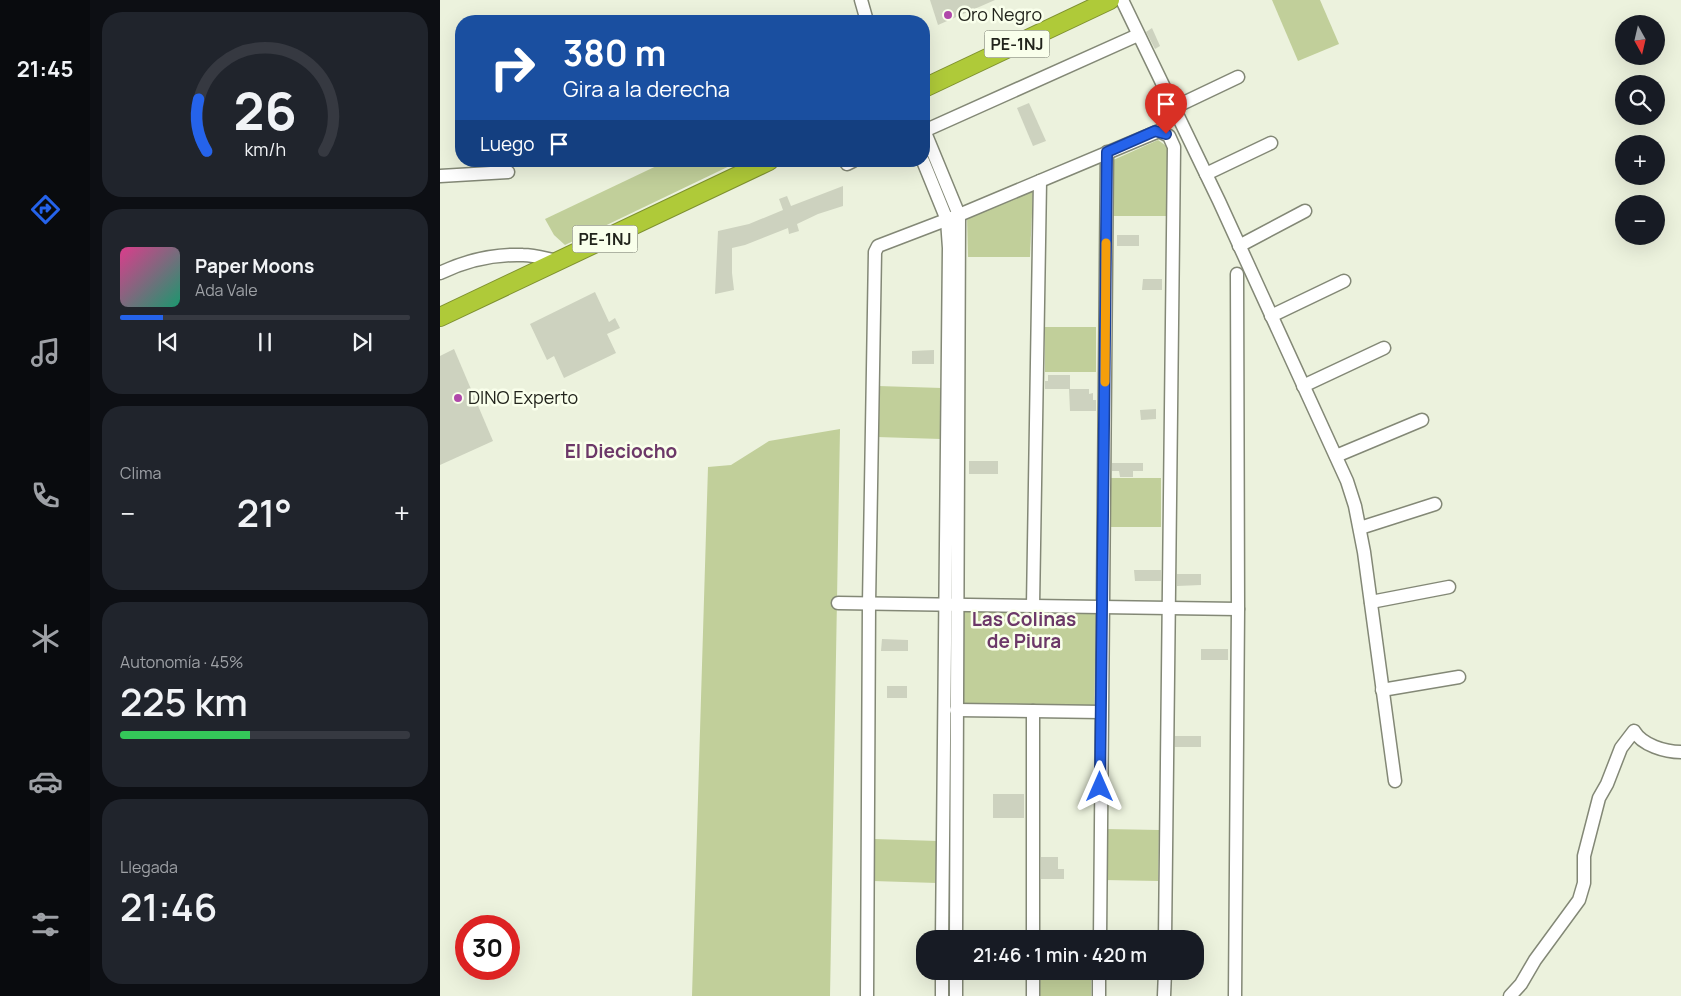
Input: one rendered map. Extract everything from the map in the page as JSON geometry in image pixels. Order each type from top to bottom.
[{"type":"highway","name":"PE-1NJ","points":[[930,85],[1110,0]]},
{"type":"highway","name":"PE-1NJ","points":[[440,317],[756,167]]},
{"type":"street","points":[[861,0],[865,15]]},
{"type":"street","points":[[1122,0],[1175,107],[1347,481],[1360,528],[1395,781]]},
{"type":"street","points":[[930,127],[1138,35]]},
{"type":"street","points":[[1175,107],[1238,77]]},
{"type":"street","points":[[867,996],[869,604],[874,255],[878,246],[953,218],[1155,131],[1166,134],[1174,143],[1165,930]]},
{"type":"street","points":[[1206,174],[1271,143]]},
{"type":"street","points":[[930,148],[953,218],[949,258],[951,605],[942,930]]},
{"type":"street","points":[[1100,930],[1107,152]]},
{"type":"street","points":[[925,167],[953,218]]},
{"type":"street","points":[[440,176],[508,172]]},
{"type":"street","points":[[1033,606],[1040,181]]},
{"type":"street","points":[[1239,246],[1305,212]]},
{"type":"street","points":[[440,273],[458,264],[488,258],[524,255],[558,261]]},
{"type":"street","points":[[1235,996],[1238,609],[1236,274]]},
{"type":"street","points":[[1271,316],[1344,281]]},
{"type":"street","points":[[1303,386],[1384,348]]},
{"type":"street","points":[[1336,456],[1422,420]]},
{"type":"street","points":[[1360,528],[1435,504]]},
{"type":"street","points":[[1371,602],[1449,587]]},
{"type":"street","points":[[838,603],[1238,609]]},
{"type":"street","points":[[951,605],[956,710],[956,930]]},
{"type":"street","points":[[1382,690],[1458,677]]},
{"type":"street","points":[[956,710],[1101,712]]},
{"type":"street","points":[[1033,930],[1034,711]]},
{"type":"street","points":[[1510,996],[1521,984],[1535,960],[1579,900],[1584,883],[1584,856],[1600,798],[1621,748],[1634,731],[1638,737],[1649,744],[1662,749],[1681,752]]},
{"type":"street","points":[[942,980],[942,996]]},
{"type":"street","points":[[956,980],[956,996]]},
{"type":"street","points":[[1033,980],[1033,996]]},
{"type":"street","points":[[1099,980],[1099,996]]},
{"type":"street","points":[[1164,996],[1165,980]]},
{"type":"green space","points":[[1272,0],[1320,0],[1339,44],[1298,61]]},
{"type":"green space","points":[[1158,140],[1169,148],[1169,216],[1111,216],[1111,161]]},
{"type":"green space","points":[[654,167],[728,167],[565,245],[554,235],[545,219]]},
{"type":"green space","points":[[1033,190],[1030,257],[968,257],[967,216]]},
{"type":"green space","points":[[1045,327],[1096,327],[1096,372],[1045,372]]},
{"type":"green space","points":[[878,386],[942,388],[941,439],[877,437]]},
{"type":"green space","points":[[840,429],[830,996],[692,996],[708,467],[731,465],[769,441]]},
{"type":"green space","points":[[1109,478],[1161,478],[1161,527],[1108,527]]},
{"type":"green space","points":[[964,611],[1096,613],[1094,706],[962,704]]},
{"type":"green space","points":[[1106,829],[1159,830],[1158,881],[1104,880]]},
{"type":"green space","points":[[874,839],[938,841],[937,883],[873,881]]},
{"type":"green space","points":[[1038,980],[1091,980],[1091,996],[1037,996]]},
{"type":"building","name":"Oro Negro","points":[[930,0],[995,0],[938,25]]},
{"type":"building","points":[[1152,28],[1160,46],[1155,49],[1146,32]]},
{"type":"building","points":[[1029,103],[1046,141],[1033,146],[1017,108]]},
{"type":"building","points":[[843,186],[843,206],[818,214],[797,224],[799,231],[789,234],[788,228],[745,245],[732,248],[734,290],[715,294],[718,231],[749,224],[783,210],[779,199],[787,196],[791,206]]},
{"type":"building","points":[[1117,235],[1139,235],[1139,246],[1117,246]]},
{"type":"building","points":[[1143,279],[1162,279],[1162,290],[1142,290]]},
{"type":"building","points":[[595,292],[609,322],[615,318],[620,328],[607,334],[616,353],[564,378],[554,356],[547,360],[530,324]]},
{"type":"building","name":"DINO Experto","points":[[454,349],[493,441],[440,465],[440,356]]},
{"type":"building","points":[[934,350],[934,364],[912,364],[912,351]]},
{"type":"building","points":[[1048,375],[1070,375],[1070,389],[1089,389],[1089,394],[1093,393],[1093,400],[1096,400],[1096,411],[1070,411],[1069,389],[1045,389],[1045,381],[1048,381]]},
{"type":"building","points":[[1156,409],[1156,419],[1141,420],[1140,410]]},
{"type":"building","points":[[969,461],[998,461],[998,474],[969,474]]},
{"type":"building","points":[[1112,463],[1143,463],[1143,471],[1133,471],[1133,477],[1120,477],[1119,471],[1112,471]]},
{"type":"building","points":[[1134,570],[1161,570],[1161,581],[1135,581]]},
{"type":"building","points":[[1177,574],[1201,574],[1201,585],[1177,586]]},
{"type":"building","points":[[882,639],[908,640],[908,651],[881,651]]},
{"type":"building","points":[[1201,649],[1228,649],[1228,660],[1201,660]]},
{"type":"building","points":[[887,686],[907,686],[907,698],[887,698]]},
{"type":"building","points":[[1175,736],[1201,736],[1201,747],[1175,747]]},
{"type":"building","points":[[993,794],[1024,794],[1024,818],[993,818]]},
{"type":"building","points":[[1041,857],[1058,857],[1058,869],[1064,869],[1064,879],[1041,879]]},
{"type":"slow traffic","points":[[1105,382],[1106,243]]},
{"type":"place","name":"Oro Negro","points":[[948,15]]},
{"type":"place","name":"DINO Experto","points":[[458,398]]},
{"type":"district","name":"El Dieciocho","points":[[621,451]]},
{"type":"district","name":"Las Colinas de Piura","points":[[1024,630]]},
{"type":"route","points":[[1100,787],[1107,152],[1155,131],[1166,134]]}]
